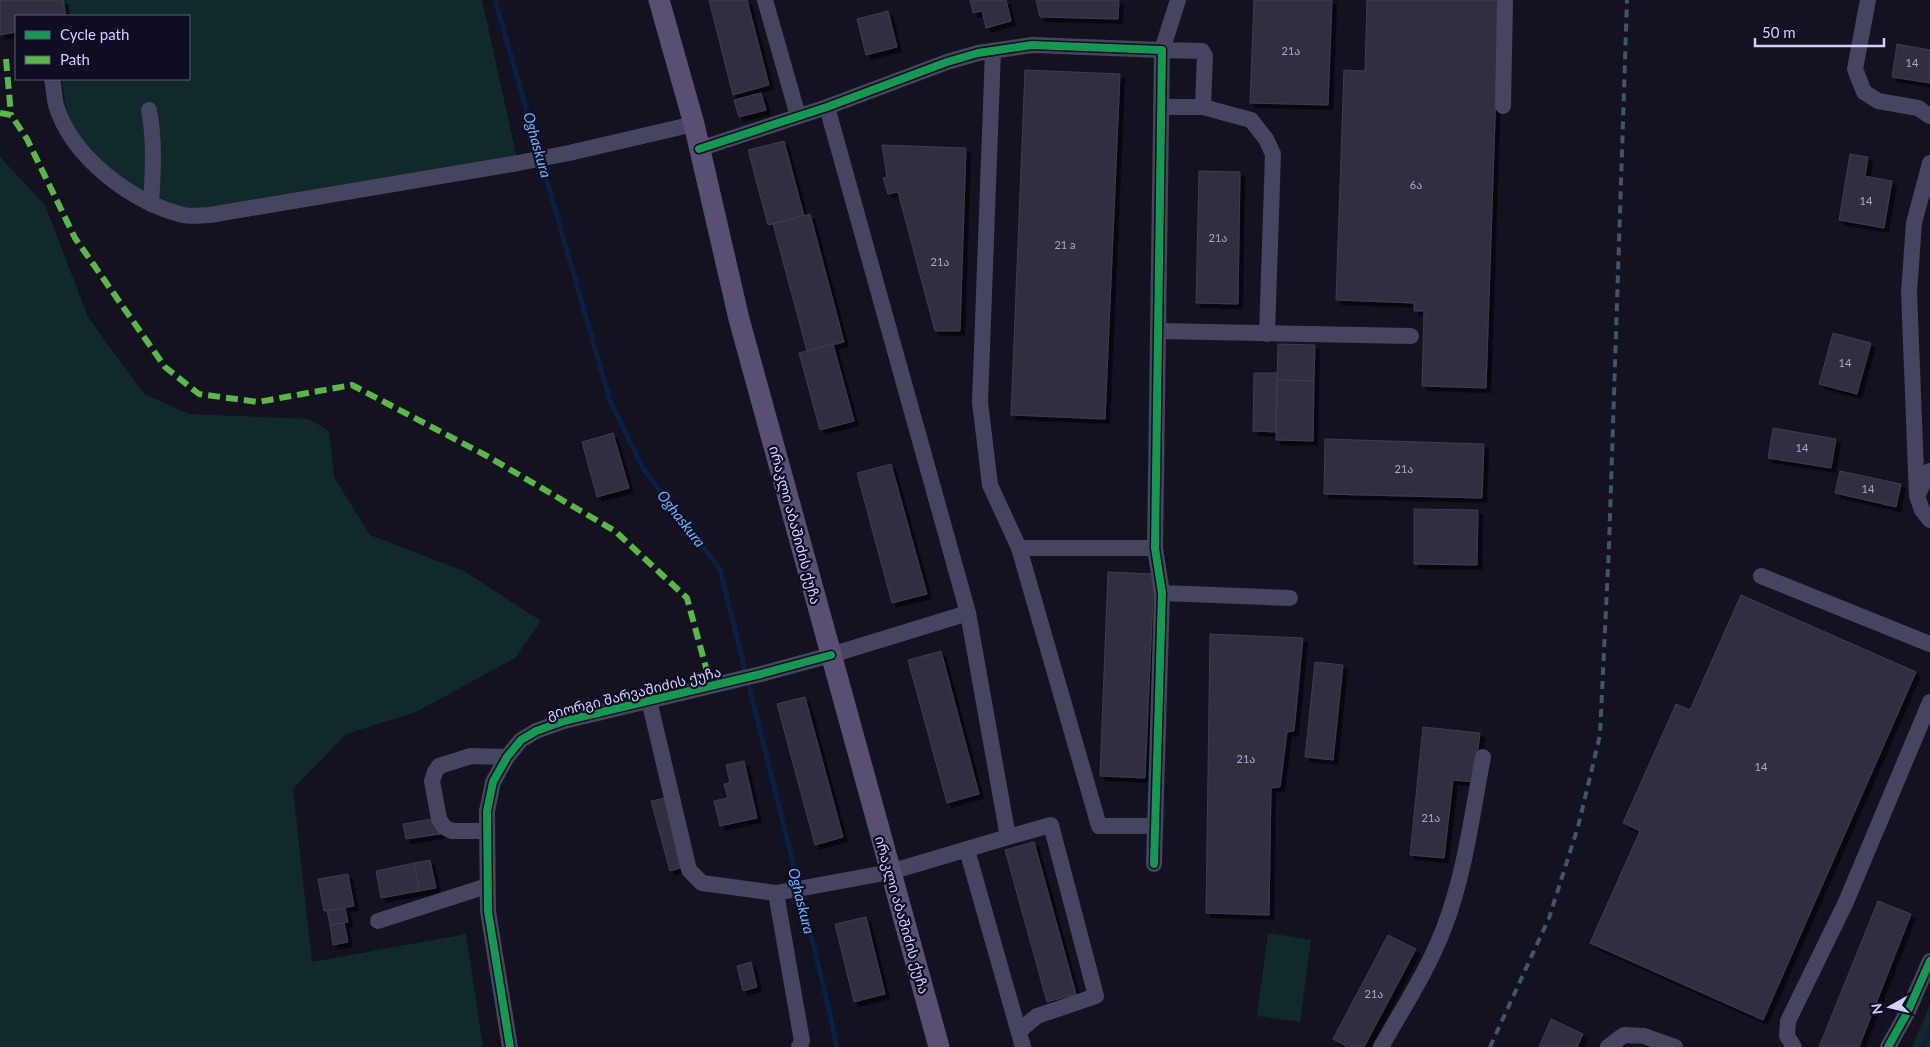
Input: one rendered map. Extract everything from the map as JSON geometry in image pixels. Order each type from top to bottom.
[{"type":"main road","name":"ირაკლი აბაშიძის ქუჩა","points":[[659,0],[694,124],[739,319],[939,1047]]},
{"type":"street","points":[[765,0],[798,116]]},
{"type":"street","points":[[1154,864],[1162,594],[1155,548],[1162,50],[1178,0]]},
{"type":"street","points":[[1503,106],[1505,0]]},
{"type":"street","points":[[1868,0],[1854,69],[1864,92],[1878,101],[1918,108],[1930,116]]},
{"type":"street","points":[[699,149],[827,107],[947,62],[978,53],[1032,45],[1202,51],[1205,56],[1204,107]]},
{"type":"street","points":[[993,51],[980,402],[990,485],[1019,548],[1099,826],[1155,826]]},
{"type":"street","points":[[52,80],[56,105],[67,129],[100,170],[124,188],[151,204],[184,216],[210,215],[518,163],[694,124]]},
{"type":"street","points":[[827,107],[968,613],[1008,838]]},
{"type":"street","points":[[1161,107],[1204,107],[1251,120],[1266,139],[1273,154],[1267,334]]},
{"type":"street","points":[[149,110],[153,129],[154,163],[151,204]]},
{"type":"street","points":[[1930,163],[1922,225],[1909,292],[1917,496],[1922,510],[1930,520]]},
{"type":"street","points":[[1158,331],[1411,336]]},
{"type":"street","points":[[1917,496],[1930,471]]},
{"type":"street","points":[[1019,548],[1155,548]]},
{"type":"street","points":[[1761,576],[1930,644]]},
{"type":"street","points":[[1162,594],[1290,598]]},
{"type":"street","name":"გიორგი შარვაშიძის ქუჩა","points":[[510,1047],[488,912],[487,811],[493,782],[507,757],[521,740],[536,731],[564,721],[761,674],[831,655],[968,613]]},
{"type":"street","points":[[649,700],[689,870],[702,883],[776,893],[808,888],[890,872],[1051,826],[1096,996],[1037,1016],[1019,1031]]},
{"type":"street","points":[[1794,1047],[1787,1036],[1788,1021],[1846,902],[1930,702]]},
{"type":"street","points":[[487,831],[452,831],[444,827],[439,819],[432,781],[439,766],[471,756],[507,757]]},
{"type":"street","points":[[1381,1047],[1444,930],[1458,887],[1483,757]]},
{"type":"street","points":[[967,850],[1023,1047]]},
{"type":"street","points":[[378,921],[488,886]]},
{"type":"street","points":[[776,893],[802,1041],[799,1047]]},
{"type":"street","points":[[1888,1047],[1907,1013],[1930,961]]},
{"type":"street","points":[[1608,1047],[1624,1034],[1644,1036],[1675,1047]]},
{"type":"green space","points":[[63,0],[482,0],[518,163],[210,215],[151,204],[81,147],[66,108],[62,80],[190,80],[190,15],[66,15]]},
{"type":"green space","points":[[0,157],[45,205],[88,317],[144,394],[189,414],[309,419],[329,431],[334,477],[370,535],[464,571],[541,621],[515,658],[416,712],[346,734],[293,789],[312,962],[466,934],[483,1047],[0,1047]]},
{"type":"green space","points":[[1268,933],[1311,940],[1300,1022],[1257,1016]]},
{"type":"green space","points":[[1930,1005],[1930,1047],[1912,1047]]},
{"type":"building","points":[[0,0],[63,0],[66,15],[15,15],[15,32],[0,35]]},
{"type":"building","points":[[709,0],[747,0],[769,85],[733,95]]},
{"type":"building","points":[[970,0],[1006,0],[1011,21],[986,28],[982,11],[973,13]]},
{"type":"building","points":[[1036,0],[1119,0],[1118,19],[1040,17]]},
{"type":"building","points":[[1254,0],[1332,0],[1328,105],[1250,103]]},
{"type":"building","points":[[1367,0],[1499,0],[1486,388],[1422,386],[1424,311],[1414,311],[1414,303],[1336,300],[1344,70],[1365,71]]},
{"type":"building","points":[[888,11],[897,47],[866,55],[857,19]]},
{"type":"building","points":[[1897,44],[1930,50],[1930,83],[1892,77]]},
{"type":"building","points":[[1025,70],[1120,74],[1105,419],[1011,415]]},
{"type":"building","points":[[761,93],[766,110],[739,117],[734,100]]},
{"type":"building","points":[[784,141],[804,216],[768,225],[748,150]]},
{"type":"building","points":[[882,145],[966,148],[960,331],[935,331],[898,192],[888,194],[883,178],[887,177]]},
{"type":"building","points":[[1850,154],[1868,157],[1865,176],[1892,181],[1884,228],[1839,220]]},
{"type":"building","points":[[1199,171],[1240,172],[1238,304],[1196,303]]},
{"type":"building","points":[[810,214],[844,342],[807,351],[773,224]]},
{"type":"building","points":[[1833,333],[1871,343],[1857,394],[1819,384]]},
{"type":"building","points":[[833,344],[854,421],[820,430],[799,353]]},
{"type":"building","points":[[1278,344],[1315,345],[1314,381],[1277,380]]},
{"type":"building","points":[[1254,373],[1277,373],[1276,432],[1253,431]]},
{"type":"building","points":[[1277,380],[1314,381],[1313,441],[1276,440]]},
{"type":"building","points":[[1773,428],[1836,439],[1831,468],[1768,458]]},
{"type":"building","points":[[613,433],[629,488],[597,497],[582,442]]},
{"type":"building","points":[[1325,439],[1484,444],[1482,498],[1324,494]]},
{"type":"building","points":[[891,464],[927,594],[892,603],[857,473]]},
{"type":"building","points":[[1840,471],[1901,484],[1896,507],[1835,493]]},
{"type":"building","points":[[1414,509],[1478,510],[1477,565],[1414,564]]},
{"type":"building","points":[[1108,572],[1154,574],[1145,778],[1100,776]]},
{"type":"building","points":[[1741,595],[1916,672],[1763,1020],[1590,943],[1640,831],[1623,823],[1676,704],[1690,710]]},
{"type":"building","points":[[1210,634],[1303,638],[1294,731],[1287,732],[1280,787],[1271,788],[1269,915],[1206,913]]},
{"type":"building","points":[[941,651],[979,794],[947,803],[908,660]]},
{"type":"building","points":[[1315,662],[1343,665],[1333,760],[1305,757]]},
{"type":"building","points":[[805,697],[843,837],[815,845],[777,704]]},
{"type":"building","points":[[1423,727],[1480,733],[1474,782],[1453,780],[1444,858],[1410,855]]},
{"type":"building","points":[[744,761],[757,818],[720,826],[714,801],[728,798],[724,784],[730,783],[726,765]]},
{"type":"building","points":[[665,798],[683,867],[670,871],[651,801]]},
{"type":"building","points":[[438,818],[440,834],[406,839],[403,824]]},
{"type":"building","points":[[1034,842],[1076,994],[1047,1002],[1005,850]]},
{"type":"building","points":[[430,860],[436,888],[419,891],[414,863]]},
{"type":"building","points":[[414,863],[419,891],[381,898],[376,871]]},
{"type":"building","points":[[348,874],[354,906],[324,911],[318,879]]},
{"type":"building","points":[[1878,901],[1911,914],[1859,1047],[1819,1047]]},
{"type":"building","points":[[345,908],[348,922],[330,925],[327,911]]},
{"type":"building","points":[[866,917],[885,994],[854,1002],[835,924]]},
{"type":"building","points":[[344,923],[348,942],[333,945],[330,925]]},
{"type":"building","points":[[1388,935],[1416,949],[1364,1047],[1348,1047],[1333,1039]]},
{"type":"building","points":[[751,962],[757,987],[743,991],[737,966]]},
{"type":"building","points":[[1551,1019],[1583,1034],[1577,1047],[1539,1047]]},
{"type":"waterway","name":"Oghaskura","points":[[495,0],[610,401],[644,470],[720,569],[837,1047]]},
{"type":"waterway","points":[[1922,1047],[1930,1030]]},
{"type":"railway","points":[[1490,1047],[1549,918],[1578,827],[1600,735],[1609,546],[1627,0]]},
{"type":"marked path","points":[[6,59],[11,115]]},
{"type":"marked path","points":[[0,113],[11,115],[27,139],[75,238],[165,367],[199,394],[258,402],[352,385],[487,456],[615,531],[687,598],[711,686]]},
{"type":"cycle path","points":[[699,149],[827,107],[947,62],[978,53],[1032,45],[1162,50],[1155,548],[1162,593],[1154,864]]},
{"type":"cycle path","points":[[510,1047],[488,911],[487,811],[493,782],[507,757],[521,740],[536,731],[564,721],[761,674],[831,655]]},
{"type":"cycle path","points":[[1888,1047],[1907,1013],[1930,961]]}]
